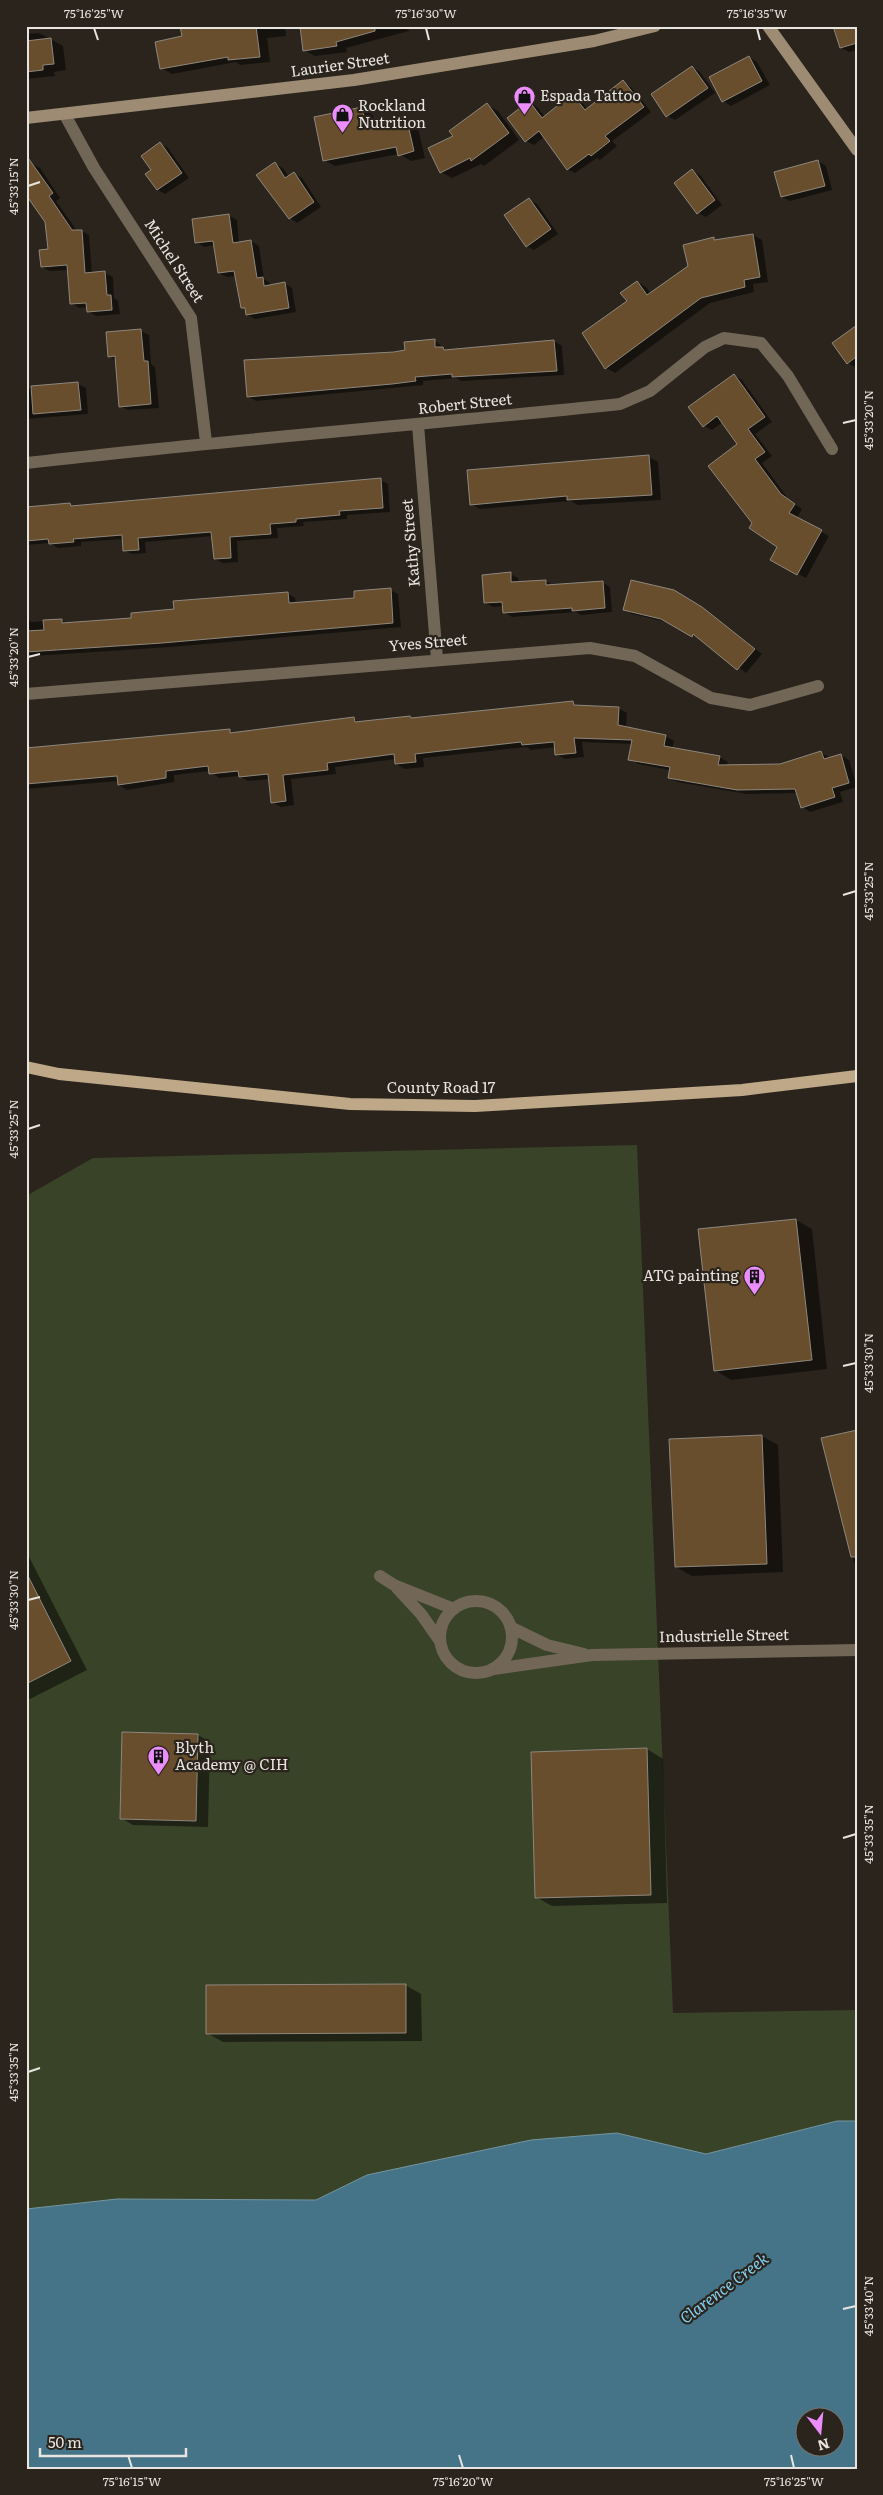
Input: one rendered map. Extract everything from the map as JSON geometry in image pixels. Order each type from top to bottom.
[{"type":"main road","name":"Laurier Street","points":[[26,118],[65,115],[354,80],[594,41],[655,26]]},
{"type":"main road","points":[[768,26],[857,150]]},
{"type":"main road","name":"County Road 17","points":[[26,1067],[59,1074],[350,1104],[475,1106],[742,1090],[857,1076]]},
{"type":"street","name":"Michel Street","points":[[65,115],[94,168],[191,318],[206,442]]},
{"type":"street","name":"Robert Street","points":[[26,463],[206,442],[418,426],[620,404],[650,391],[705,347],[724,338],[761,343],[788,376],[832,449]]},
{"type":"street","name":"Kathy Street","points":[[418,426],[437,659]]},
{"type":"street","name":"Yves Street","points":[[26,694],[590,648],[635,656],[711,698],[750,705],[818,686]]},
{"type":"street","points":[[380,1576],[394,1585],[454,1609],[445,1618],[441,1629],[440,1641]]},
{"type":"street","name":"Industrielle Street","points":[[394,1585],[421,1614],[440,1641],[447,1658],[459,1670],[477,1673],[592,1655],[857,1650]]},
{"type":"street","name":"Industrielle Street","points":[[454,1609],[464,1603],[476,1601],[488,1603],[498,1609],[512,1628],[547,1645],[592,1655]]},
{"type":"street","points":[[494,1669],[503,1662],[509,1652],[512,1628]]},
{"type":"green space","points":[[637,1145],[673,2013],[857,2010],[857,2121],[837,2121],[706,2154],[618,2133],[367,2175],[316,2200],[131,2199],[26,2210],[26,1196],[93,1158]]},
{"type":"water","name":"Clarence Creek","points":[[837,2121],[857,2121],[857,2469],[26,2469],[26,2209],[117,2199],[316,2200],[367,2175],[531,2140],[617,2133],[706,2154]]},
{"type":"building","points":[[180,26],[256,26],[260,57],[228,60],[228,57],[160,69],[155,42],[182,36]]},
{"type":"building","points":[[300,26],[375,26],[375,31],[336,42],[337,46],[303,51]]},
{"type":"building","points":[[833,26],[857,26],[857,43],[840,48]]},
{"type":"building","points":[[51,38],[54,64],[43,65],[43,70],[26,72],[26,41]]},
{"type":"building","points":[[749,56],[762,81],[722,102],[709,77]]},
{"type":"building","points":[[692,66],[708,88],[666,117],[651,94]]},
{"type":"building","points":[[623,80],[644,107],[605,136],[610,141],[591,156],[589,154],[567,170],[539,131],[525,142],[507,118],[529,101],[542,118],[572,94],[585,110]]},
{"type":"building","points":[[487,103],[509,133],[471,161],[470,158],[440,173],[428,148],[453,136],[449,131]]},
{"type":"building","name":"Rockland Nutrition","points":[[362,107],[366,126],[406,116],[414,151],[398,156],[396,147],[323,161],[314,117]]},
{"type":"building","points":[[160,142],[182,173],[157,190],[145,174],[151,170],[141,156]]},
{"type":"building","points":[[26,155],[53,193],[49,196],[72,230],[82,230],[85,273],[105,271],[107,295],[111,295],[112,310],[87,312],[86,303],[70,304],[67,265],[41,267],[39,250],[48,249],[45,222],[26,195]]},
{"type":"building","points":[[818,160],[825,186],[781,197],[774,172]]},
{"type":"building","points":[[275,162],[285,178],[294,172],[314,202],[289,219],[256,175]]},
{"type":"building","points":[[692,169],[715,200],[697,214],[674,183]]},
{"type":"building","points":[[529,198],[551,229],[526,247],[504,215]]},
{"type":"building","points":[[229,214],[233,243],[251,240],[257,278],[263,277],[264,286],[285,282],[289,308],[246,315],[245,308],[241,308],[234,271],[218,273],[213,241],[195,243],[192,219]]},
{"type":"building","points":[[753,234],[760,277],[744,280],[745,287],[701,298],[605,369],[582,333],[627,301],[620,293],[637,281],[647,295],[688,266],[683,245],[714,237],[714,240]]},
{"type":"building","points":[[857,325],[857,356],[847,364],[832,343]]},
{"type":"building","points":[[141,329],[144,361],[148,361],[151,404],[119,407],[115,356],[108,357],[106,332]]},
{"type":"building","points":[[435,339],[435,347],[443,347],[444,350],[554,340],[557,371],[452,377],[452,374],[415,377],[416,381],[392,384],[247,397],[244,360],[394,352],[405,350],[404,342]]},
{"type":"building","points":[[734,374],[765,417],[748,429],[765,452],[755,459],[781,494],[795,504],[789,513],[822,530],[797,575],[770,560],[777,547],[749,528],[752,523],[708,466],[737,444],[717,416],[703,427],[688,407]]},
{"type":"building","points":[[78,382],[81,410],[33,414],[31,386]]},
{"type":"building","points":[[649,455],[652,495],[567,500],[567,496],[470,505],[467,470]]},
{"type":"building","points":[[381,478],[383,508],[339,511],[340,515],[296,519],[296,522],[270,524],[271,534],[230,537],[231,558],[214,559],[211,532],[138,538],[139,550],[123,551],[122,535],[73,539],[74,542],[49,544],[48,539],[26,541],[26,507],[70,503],[71,506]]},
{"type":"building","points":[[511,572],[511,582],[546,580],[546,585],[603,581],[605,608],[572,611],[572,608],[503,613],[502,602],[484,603],[482,575]]},
{"type":"building","points":[[631,580],[674,590],[702,607],[755,649],[737,670],[693,634],[692,637],[661,619],[623,610]]},
{"type":"building","points":[[391,588],[393,623],[162,643],[26,652],[26,631],[44,630],[43,620],[62,619],[62,623],[131,618],[131,613],[174,609],[173,601],[288,592],[289,603],[354,598],[354,591]]},
{"type":"building","points":[[573,701],[574,705],[619,707],[618,725],[666,735],[664,746],[720,756],[718,765],[780,764],[821,751],[824,759],[841,754],[849,783],[832,788],[835,797],[801,808],[795,789],[737,790],[668,778],[670,767],[628,760],[632,740],[574,738],[576,753],[555,755],[554,742],[522,745],[521,742],[415,754],[416,762],[395,764],[394,754],[327,763],[328,770],[283,775],[286,801],[271,803],[268,774],[239,777],[238,771],[209,774],[208,766],[166,771],[166,778],[118,785],[117,776],[26,784],[26,748],[230,729],[230,733],[354,717],[355,722],[410,716],[411,718]]},
{"type":"building","name":"ATG painting","points":[[796,1219],[812,1360],[714,1371],[698,1229]]},
{"type":"building","points":[[857,1430],[857,1557],[851,1557],[821,1438]]},
{"type":"building","points":[[762,1435],[767,1564],[675,1567],[669,1439]]},
{"type":"building","points":[[26,1572],[71,1661],[26,1684]]},
{"type":"building","name":"Blyth Academy @ CIH","points":[[122,1732],[198,1734],[196,1821],[120,1819]]},
{"type":"building","points":[[647,1748],[651,1895],[535,1898],[531,1752]]},
{"type":"building","points":[[406,1984],[406,2033],[206,2034],[206,1985]]},
{"type":"place","name":"Espada Tattoo","points":[[524,115]]},
{"type":"place","name":"Rockland Nutrition","points":[[342,134]]},
{"type":"place","name":"ATG painting","points":[[755,1295]]},
{"type":"place","name":"Blyth Academy @ CIH","points":[[159,1776]]}]
